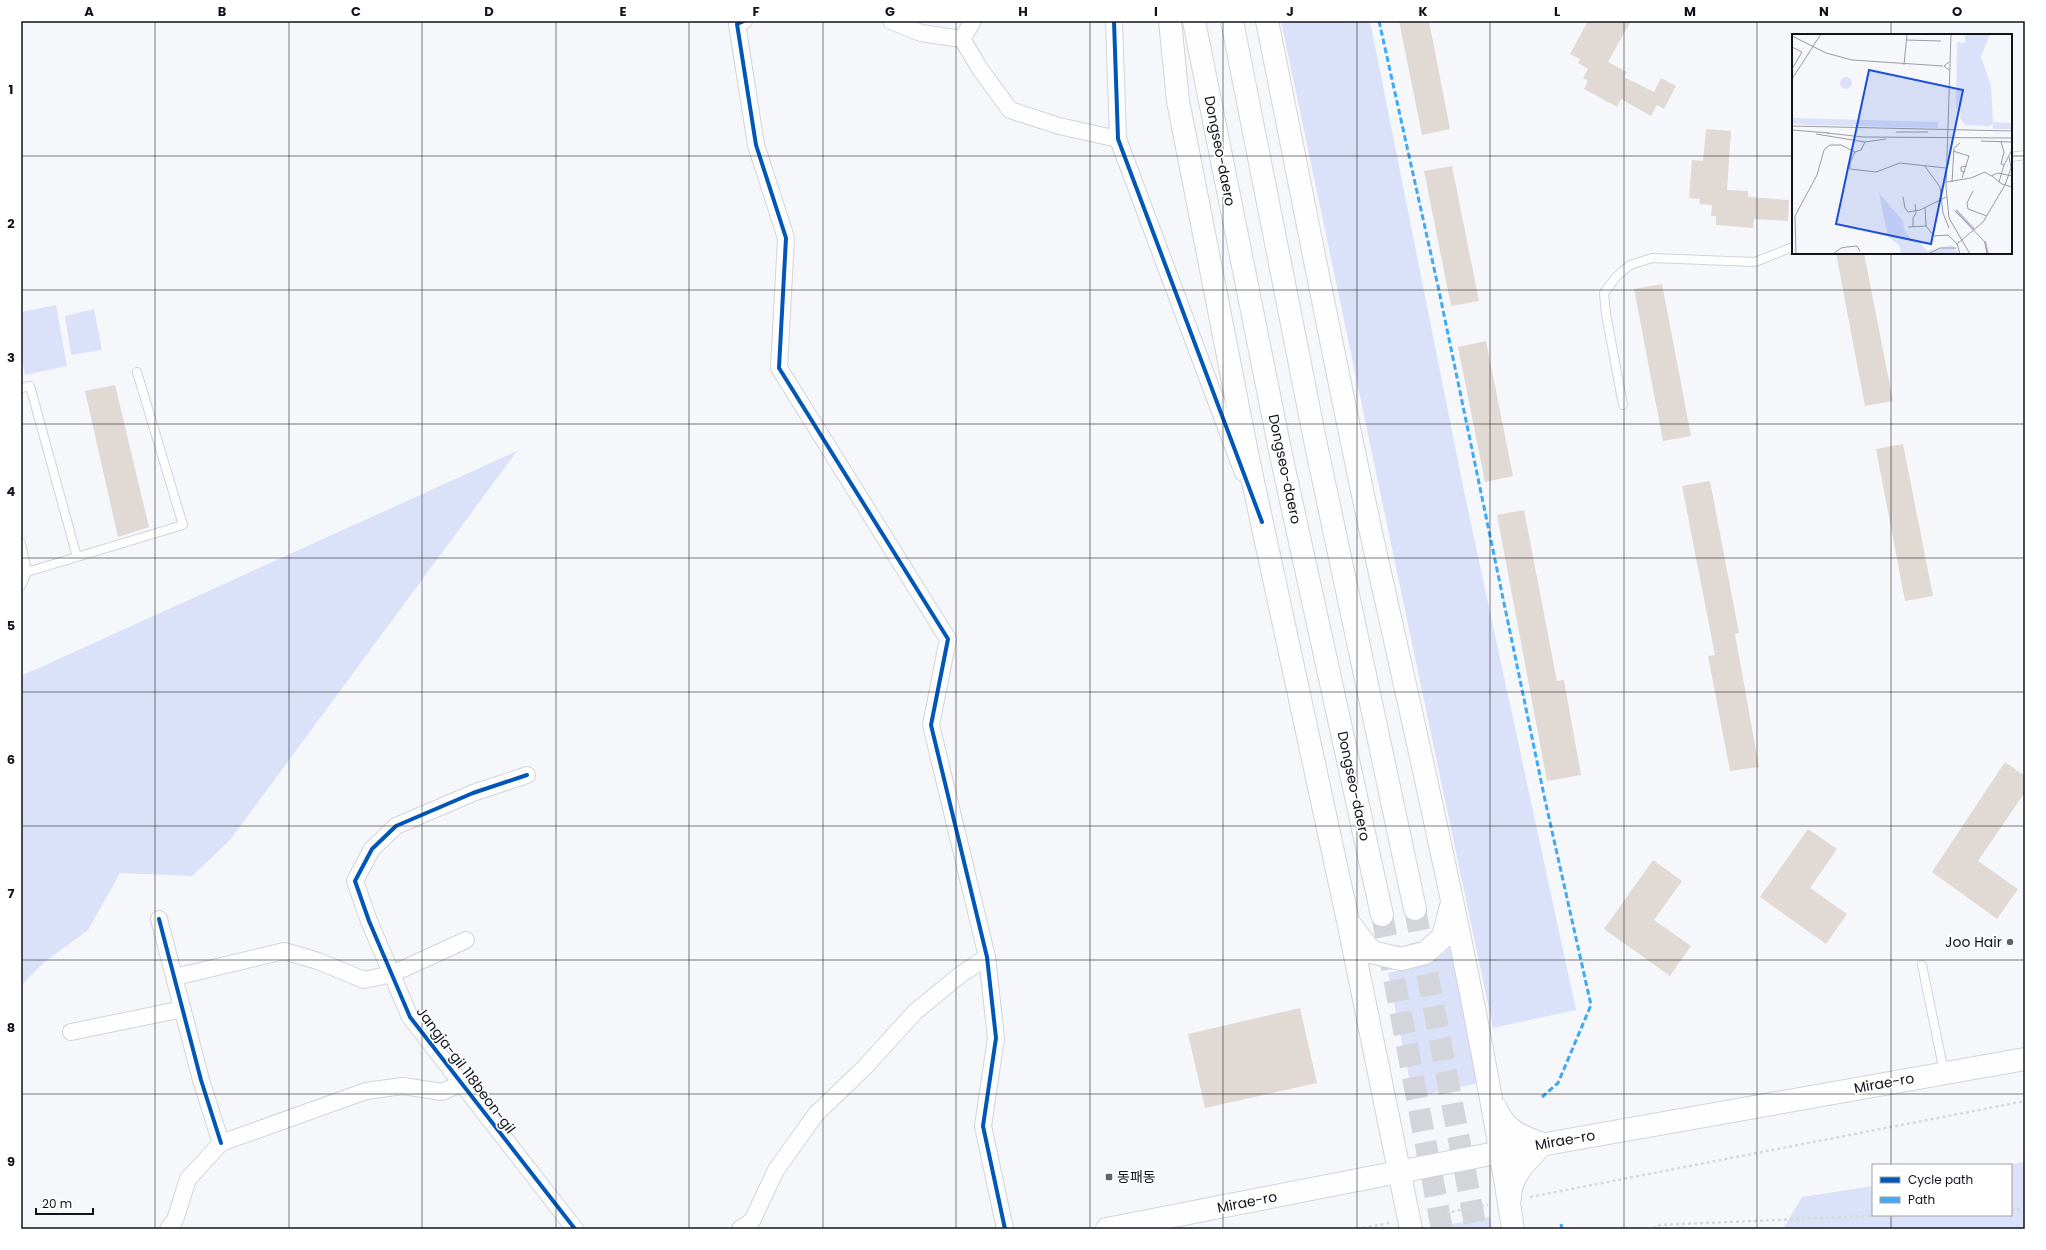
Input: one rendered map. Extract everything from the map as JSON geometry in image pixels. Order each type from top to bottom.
[{"type":"main road","points":[[1170,21],[1178,102],[1262,522],[1348,921],[1410,1222]]},
{"type":"main road","name":"Dongseo-daero","points":[[1194,21],[1281,455],[1382,916]]},
{"type":"main road","points":[[1232,21],[1316,445],[1415,909]]},
{"type":"main road","points":[[1267,21],[1351,440],[1452,901],[1501,1152],[1506,1216]]},
{"type":"main road","points":[[1348,921],[1371,952],[1401,959],[1425,953],[1443,937],[1452,901]]},
{"type":"main road","name":"Mirae-ro","points":[[1107,1229],[1543,1144],[1944,1072],[2025,1059]]},
{"type":"main road","points":[[1491,1096],[1499,1116],[1508,1128],[1523,1137],[1543,1144],[1527,1160],[1516,1176],[1510,1193],[1506,1216]]},
{"type":"street","points":[[744,21],[737,24],[756,145],[786,238],[779,368],[948,639],[931,725],[987,957],[996,1038],[983,1126],[1005,1229]]},
{"type":"street","points":[[891,21],[921,33],[962,39]]},
{"type":"street","points":[[962,39],[972,21]]},
{"type":"street","points":[[1114,21],[1118,139],[1262,522]]},
{"type":"street","points":[[962,39],[980,69],[1010,110],[1059,126],[1118,139]]},
{"type":"street","name":"Jangja-gil 118beon-gil","points":[[527,775],[473,793],[396,826],[372,849],[355,881],[369,921],[410,1017],[575,1229]]},
{"type":"street","points":[[159,919],[201,1080],[221,1143]]},
{"type":"street","points":[[175,978],[284,951],[318,961],[364,980],[392,974],[466,940]]},
{"type":"street","points":[[740,1229],[752,1221],[776,1170],[816,1114],[864,1068],[915,1012],[960,975],[987,957]]},
{"type":"street","points":[[71,1032],[183,1009]]},
{"type":"street","name":"Jangja-gil 118beon-gil","points":[[168,1229],[175,1220],[188,1179],[221,1143],[366,1091],[403,1086],[442,1092],[462,1083]]},
{"type":"lane","points":[[2012,157],[2025,155]]},
{"type":"lane","points":[[1623,405],[1606,314],[1604,293],[1616,277],[1630,265],[1652,258],[1755,262],[1792,247]]},
{"type":"lane","points":[[27,572],[182,525],[137,372]]},
{"type":"lane","points":[[21,388],[30,386],[77,557]]},
{"type":"lane","points":[[21,543],[27,572],[21,586]]},
{"type":"lane","points":[[1922,965],[1944,1072]]},
{"type":"path","points":[[1525,1198],[2025,1101]]},
{"type":"path","points":[[2012,1210],[2025,1209]]},
{"type":"path","points":[[1357,1229],[1410,1222],[1506,1216]]},
{"type":"path","points":[[1654,1229],[1657,1225],[1872,1216]]},
{"type":"shaded area","points":[[1281,21],[1370,21],[1465,496],[1576,1010],[1493,1028]]},
{"type":"shaded area","points":[[56,305],[67,366],[25,375],[21,352],[21,312]]},
{"type":"shaded area","points":[[94,309],[102,350],[71,355],[65,316]]},
{"type":"shaded area","points":[[517,451],[230,840],[192,876],[120,873],[88,930],[42,964],[21,986],[21,676]]},
{"type":"shaded area","points":[[1451,947],[1479,1077],[1475,1084],[1413,1097],[1388,973],[1432,963]]},
{"type":"shaded area","points":[[2025,1162],[2025,1229],[1783,1229],[1802,1197],[1872,1186],[1872,1216],[2012,1216],[2012,1164]]},
{"type":"shaded area","points":[[1490,1217],[1492,1229],[1425,1229]]},
{"type":"building","points":[[1399,21],[1429,21],[1450,129],[1422,135]]},
{"type":"building","points":[[1588,21],[1631,21],[1608,62],[1627,72],[1624,77],[1654,92],[1661,78],[1676,86],[1664,109],[1657,105],[1651,116],[1621,99],[1617,107],[1584,89],[1588,81],[1583,78],[1588,69],[1578,63],[1580,59],[1570,54]]},
{"type":"building","points":[[1706,129],[1731,131],[1727,190],[1748,191],[1748,197],[1789,200],[1788,221],[1754,219],[1753,228],[1716,225],[1716,216],[1711,216],[1712,205],[1699,204],[1700,199],[1689,198],[1692,160],[1703,161]]},
{"type":"building","points":[[1452,166],[1479,301],[1451,306],[1424,171]]},
{"type":"building","points":[[1836,254],[1864,254],[1893,401],[1865,406]]},
{"type":"building","points":[[1662,284],[1691,436],[1663,441],[1634,289]]},
{"type":"building","points":[[1486,341],[1513,476],[1485,482],[1458,347]]},
{"type":"building","points":[[115,385],[149,527],[118,537],[85,391]]},
{"type":"building","points":[[1903,444],[1933,596],[1905,601],[1876,449]]},
{"type":"building","points":[[1710,481],[1739,633],[1735,634],[1759,767],[1730,771],[1708,656],[1715,655],[1682,486]]},
{"type":"building","points":[[1524,510],[1557,681],[1564,680],[1581,775],[1547,781],[1497,515]]},
{"type":"building","points":[[2005,762],[2025,776],[2025,792],[1978,861],[2018,889],[1997,919],[1932,872]]},
{"type":"building","points":[[1808,829],[1837,849],[1810,888],[1847,914],[1826,944],[1760,897]]},
{"type":"building","points":[[1653,860],[1682,881],[1654,920],[1691,946],[1670,976],[1604,929]]},
{"type":"building","points":[[1300,1008],[1317,1083],[1205,1108],[1188,1034]]},
{"type":"tunnel","points":[[1415,909],[1476,1229]]},
{"type":"tunnel","points":[[1382,915],[1442,1229]]},
{"type":"marked path","points":[[1379,21],[1438,286],[1545,800],[1591,1005],[1558,1083],[1542,1097]]},
{"type":"marked path","points":[[1561,1224],[1562,1229]]},
{"type":"cycle path","points":[[744,21],[737,24],[756,145],[786,238],[779,368],[948,639],[931,725],[987,957],[996,1038],[983,1126],[1005,1229]]},
{"type":"cycle path","points":[[1114,21],[1118,139],[1262,522]]},
{"type":"cycle path","points":[[527,775],[473,793],[396,826],[372,849],[355,881],[369,921],[410,1017],[575,1229]]},
{"type":"cycle path","points":[[159,919],[201,1080],[221,1143]]},
{"type":"place","name":"Joo Hair","points":[[2010,942]]},
{"type":"place","name":"동패동","points":[[1109,1177]]}]
